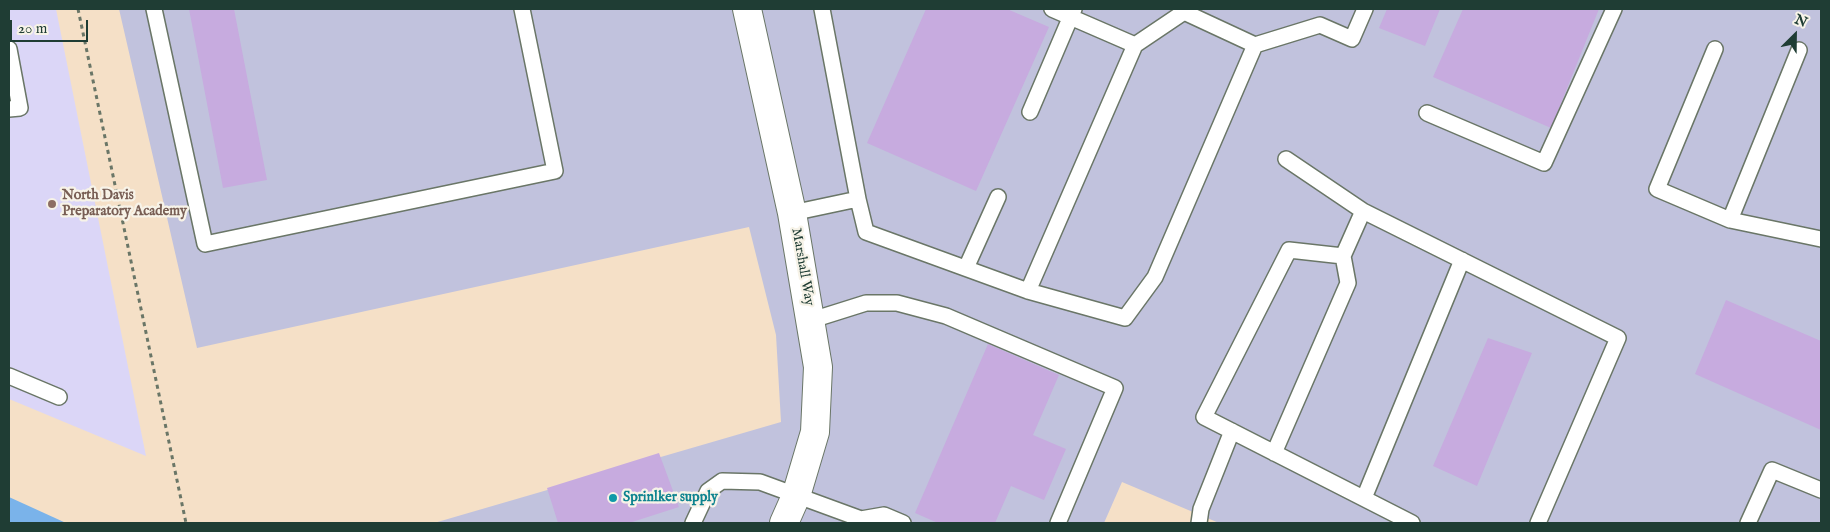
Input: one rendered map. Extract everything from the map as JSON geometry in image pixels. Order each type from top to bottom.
[{"type":"street","name":"Marshall Way","points":[[747,9],[792,213],[812,320],[818,367],[815,432],[796,496],[784,523]]},
{"type":"lane","points":[[154,9],[205,244],[554,171],[522,9]]},
{"type":"lane","points":[[822,9],[866,232],[1028,291],[1125,318],[1155,277],[1256,45]]},
{"type":"lane","points":[[1052,9],[1072,13],[1135,46]]},
{"type":"lane","points":[[1028,291],[1135,46],[1184,12],[1256,45],[1320,25],[1352,39],[1365,9]]},
{"type":"lane","points":[[1427,113],[1544,163],[1614,9]]},
{"type":"lane","points":[[1030,112],[1072,13]]},
{"type":"lane","points":[[9,49],[20,108],[9,109]]},
{"type":"lane","points":[[1716,49],[1657,189],[1730,220],[1820,234]]},
{"type":"lane","points":[[1730,220],[1799,50]]},
{"type":"lane","points":[[1286,159],[1362,211],[1618,338],[1538,523]]},
{"type":"lane","points":[[966,268],[998,197]]},
{"type":"lane","points":[[792,213],[858,199]]},
{"type":"lane","points":[[1274,453],[1348,283],[1343,256],[1362,211]]},
{"type":"lane","points":[[1343,256],[1289,250],[1204,417],[1412,523]]},
{"type":"lane","points":[[1364,498],[1462,260]]},
{"type":"lane","points":[[812,320],[866,303],[898,303],[946,316],[1116,388],[1058,523]]},
{"type":"lane","points":[[9,376],[59,397]]},
{"type":"lane","points":[[1199,523],[1201,509],[1232,431]]},
{"type":"lane","points":[[1748,523],[1772,470],[1821,490]]},
{"type":"lane","points":[[694,523],[708,491],[722,481],[760,482],[863,521],[884,515],[903,523]]},
{"type":"path","points":[[78,9],[186,523]]},
{"type":"shaded area","name":"North Davis Preparatory Academy","points":[[9,9],[56,9],[146,456],[9,399]]},
{"type":"shaded area","points":[[119,9],[1821,9],[1821,523],[1219,523],[1122,482],[1104,523],[434,523],[781,422],[776,335],[749,227],[197,348]]},
{"type":"water","points":[[9,497],[66,523],[9,523]]},
{"type":"building","points":[[189,9],[234,9],[267,180],[223,188]]},
{"type":"building","points":[[926,9],[1007,9],[1049,27],[976,191],[867,143]]},
{"type":"building","points":[[1387,9],[1440,9],[1425,46],[1379,28]]},
{"type":"building","points":[[1463,9],[1599,9],[1551,128],[1433,77]]},
{"type":"building","points":[[1726,300],[1821,341],[1821,430],[1695,374]]},
{"type":"building","points":[[1488,338],[1532,353],[1477,486],[1433,466]]},
{"type":"building","points":[[988,344],[1059,375],[1033,435],[1066,449],[1044,500],[1011,486],[995,523],[938,523],[915,513]]},
{"type":"building","name":"Sprinlker supply","points":[[659,453],[679,507],[629,523],[558,523],[547,488]]},
{"type":"place","name":"North Davis Preparatory Academy","points":[[52,204]]},
{"type":"place","name":"Sprinlker supply","points":[[613,498]]}]
